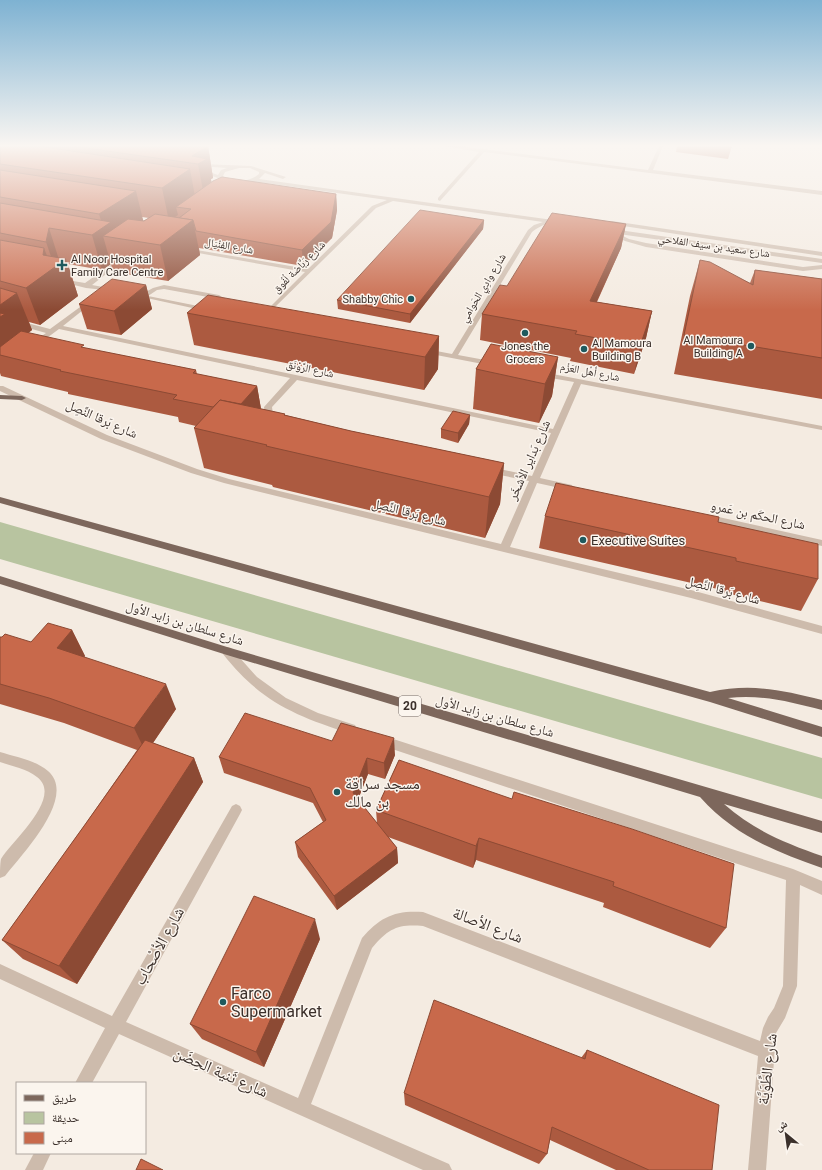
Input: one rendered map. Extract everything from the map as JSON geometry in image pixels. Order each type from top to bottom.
[{"type":"main road","points":[[0,397],[22,398]]},
{"type":"main road","points":[[0,494],[21,506]]},
{"type":"main road","points":[[0,500],[710,697],[822,732]]},
{"type":"main road","name":"شارع سلطان بن زايد الأول","points":[[0,580],[227,651],[822,827]]},
{"type":"main road","points":[[710,697],[727,692],[746,690],[767,692],[822,705]]},
{"type":"main road","points":[[704,793],[720,811],[740,827],[762,840],[822,862]]},
{"type":"street","points":[[374,201],[374,207]]},
{"type":"street","name":"شارع رَبَّاضة لُفُوق","points":[[265,307],[276,309],[309,271],[374,207],[391,201]]},
{"type":"street","points":[[397,201],[566,224]]},
{"type":"street","points":[[444,201],[564,217]]},
{"type":"street","points":[[522,218],[528,223],[530,231],[540,224],[551,222]]},
{"type":"street","name":"شارع سعيد بن سيف الفلاحي","points":[[605,222],[822,254]]},
{"type":"street","name":"شارع سعيد بن سيف الفلاحي","points":[[822,261],[606,230],[627,240],[646,246],[803,269],[822,267]]},
{"type":"street","name":"شارع وادِي الحَوامي","points":[[454,356],[530,231]]},
{"type":"street","name":"شارع الفِنْيَال","points":[[177,247],[309,271]]},
{"type":"street","points":[[86,286],[128,255],[120,254]]},
{"type":"street","points":[[54,280],[212,310]]},
{"type":"street","points":[[143,296],[155,289],[164,287],[227,299]]},
{"type":"street","points":[[29,350],[106,290]]},
{"type":"street","points":[[0,318],[52,332]]},
{"type":"street","name":"شارع الرَّوْنَق","points":[[59,327],[556,432]]},
{"type":"street","points":[[417,350],[500,365]]},
{"type":"street","name":"شارع أهْل العَزْم","points":[[531,372],[822,428]]},
{"type":"street","points":[[281,423],[269,416],[268,407],[295,377]]},
{"type":"street","name":"شارع بَداير الأشخَر","points":[[504,549],[578,381]]},
{"type":"street","name":"شارع بَرقا النِّصِل","points":[[0,388],[104,437],[194,471],[227,481],[691,594],[822,630]]},
{"type":"street","points":[[481,468],[581,490]]},
{"type":"street","name":"شارع الحكَم بن عَمرو","points":[[698,515],[822,543]]},
{"type":"street","points":[[227,651],[241,670],[255,683],[283,703],[309,716],[793,876],[822,888]]},
{"type":"street","points":[[0,757],[38,771],[47,778],[52,790],[50,803],[42,817],[0,870]]},
{"type":"street","name":"شارع الأصْحاب","points":[[84,1082],[236,810]]},
{"type":"street","name":"شارع الطِّوَيَّة","points":[[757,1170],[768,1033],[780,1012],[790,986],[793,876]]},
{"type":"street","name":"شارع الأصالة","points":[[302,1107],[367,943],[377,930],[391,921],[407,917],[423,919],[766,1051]]},
{"type":"street","name":"شارع ثَنية الحِضَن","points":[[0,971],[115,1025],[443,1170]]},
{"type":"street","points":[[34,1170],[42,1154]]},
{"type":"green space","points":[[0,522],[822,758],[822,799],[0,559]]},
{"type":"building","points":[[21,201],[121,201],[99,214]]},
{"type":"building","points":[[185,201],[335,201],[331,222],[302,250],[196,231],[193,220],[179,218],[191,209],[176,207]]},
{"type":"building","points":[[0,203],[111,222],[92,235],[49,228],[46,242],[0,233]]},
{"type":"building","points":[[420,210],[484,220],[410,314],[337,300]]},
{"type":"building","points":[[552,213],[626,224],[590,301],[652,311],[640,346],[575,334],[577,331],[482,314],[500,285],[507,286]]},
{"type":"building","points":[[155,214],[193,220],[160,245],[103,236],[128,219],[144,221]]},
{"type":"building","points":[[0,240],[44,248],[43,255],[66,259],[26,288],[0,281]]},
{"type":"building","points":[[700,260],[710,262],[753,285],[755,270],[822,279],[822,358],[684,335]]},
{"type":"building","points":[[112,279],[146,285],[114,311],[79,304]]},
{"type":"building","points":[[0,288],[17,293],[0,305]]},
{"type":"building","points":[[208,295],[439,336],[425,357],[187,313]]},
{"type":"building","points":[[21,331],[84,345],[81,347],[196,370],[193,373],[257,386],[241,404],[220,400],[213,407],[173,399],[177,395],[60,371],[61,370],[0,355],[0,347]]},
{"type":"building","points":[[491,344],[558,357],[545,384],[476,369]]},
{"type":"building","points":[[220,400],[285,414],[284,415],[351,431],[504,463],[489,497],[194,428]]},
{"type":"building","points":[[453,411],[470,415],[458,433],[441,429]]},
{"type":"building","points":[[556,483],[719,517],[718,522],[818,544],[818,579],[736,561],[736,558],[545,516]]},
{"type":"building","points":[[48,623],[72,630],[57,648],[166,684],[134,728],[49,698],[0,684],[0,637],[5,634],[31,642]]},
{"type":"building","points":[[245,713],[332,741],[341,723],[394,738],[384,763],[367,758],[353,793],[397,848],[334,896],[295,842],[326,820],[310,788],[219,757]]},
{"type":"building","points":[[145,740],[194,758],[59,966],[2,940],[84,826]]},
{"type":"building","points":[[399,760],[512,799],[514,792],[632,829],[734,864],[726,928],[613,886],[614,882],[479,838],[476,846],[376,810]]},
{"type":"building","points":[[254,896],[315,919],[256,1052],[190,1024]]},
{"type":"building","points":[[434,1000],[585,1059],[587,1050],[719,1105],[712,1170],[649,1170],[552,1127],[547,1154],[404,1093]]},
{"type":"building","points":[[141,1159],[163,1170],[136,1170]]},
{"type":"place","name":"Al Noor Hospital Family Care Centre","points":[[62,265]]},
{"type":"place","name":"Shabby Chic","points":[[411,299]]},
{"type":"place","name":"Jones the Grocers","points":[[525,333]]},
{"type":"place","name":"Al Mamoura Building A","points":[[751,346]]},
{"type":"place","name":"Al Mamoura Building B","points":[[584,349]]},
{"type":"place","name":"Executive Suites","points":[[583,540]]},
{"type":"place","name":"مسجد سراقة بن مالك","points":[[337,792]]},
{"type":"place","name":"Farco Supermarket","points":[[223,1002]]}]
